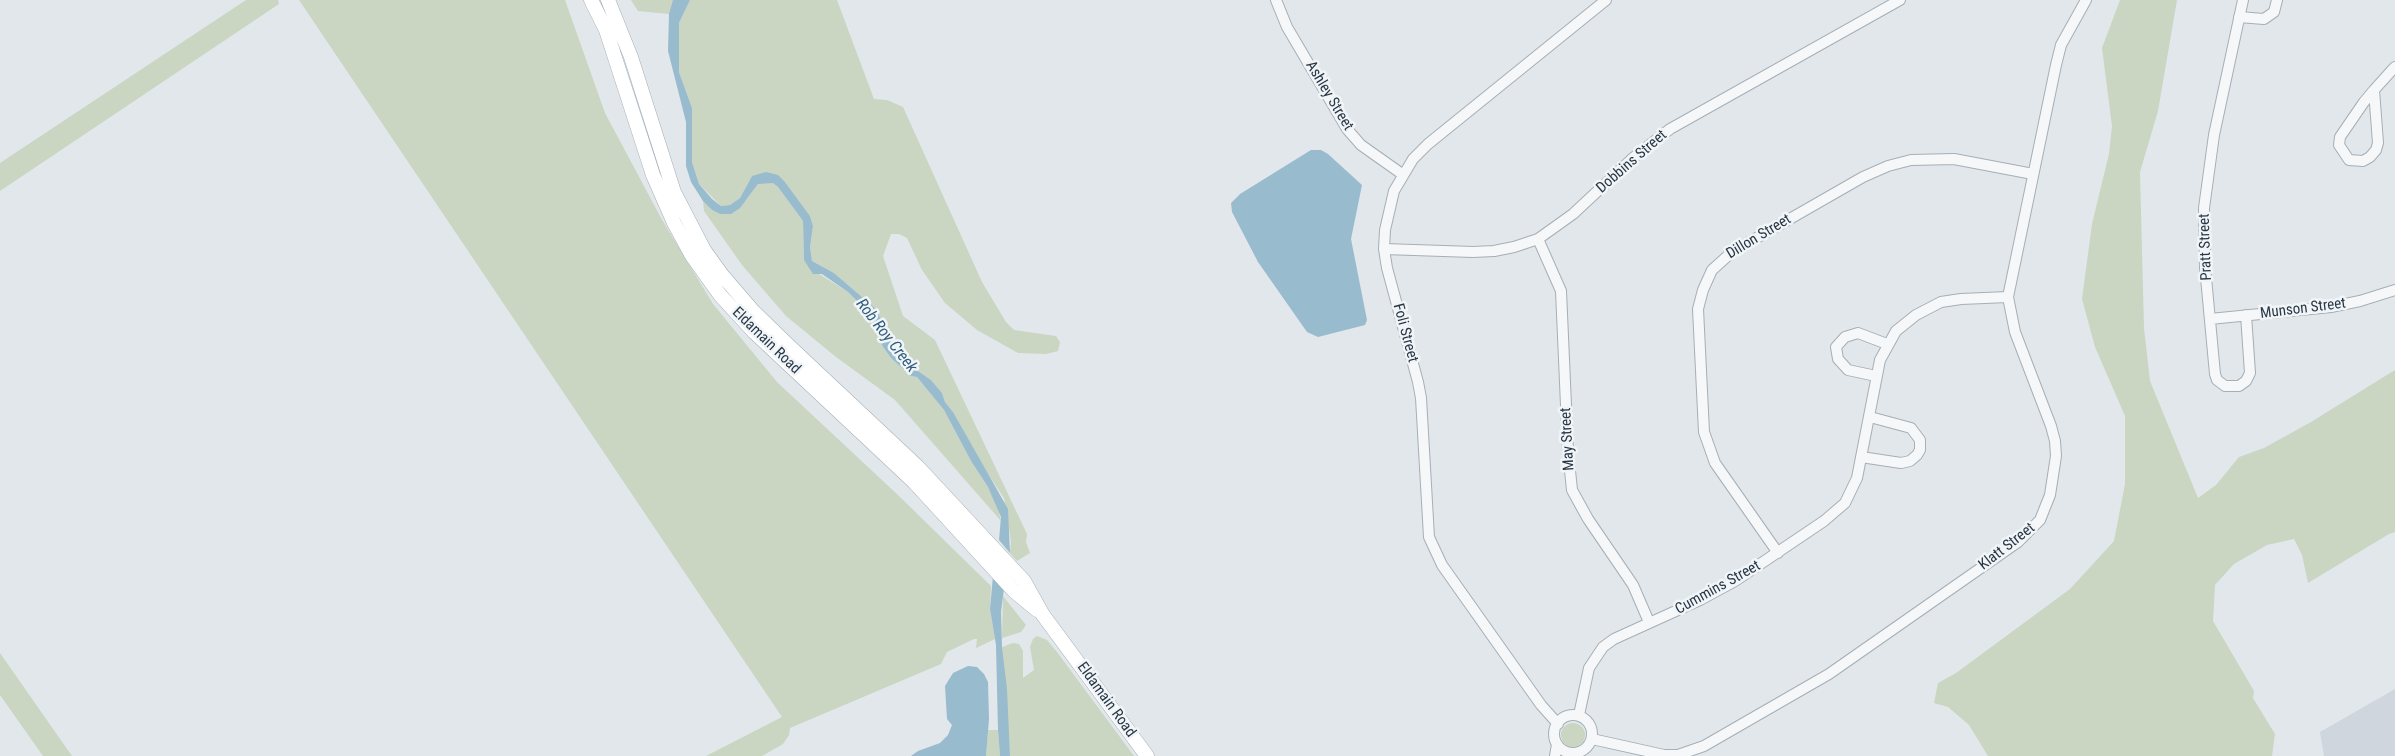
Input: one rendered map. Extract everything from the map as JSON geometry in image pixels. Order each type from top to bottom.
[{"type":"main road","name":"Eldamain Road","points":[[591,0],[606,30],[653,175],[692,256],[720,295],[754,332],[914,482],[1014,591],[1043,615]]},
{"type":"main road","name":"Eldamain Road","points":[[608,0],[631,57],[674,192],[704,249],[722,275],[760,318],[882,431],[965,516],[1024,581],[1043,615],[1147,756]]},
{"type":"street","name":"Ashley Street","points":[[1276,0],[1287,27],[1347,129],[1361,145],[1402,174]]},
{"type":"street","name":"Foli Street","points":[[1557,724],[1541,705],[1447,572],[1429,537],[1418,382],[1384,249],[1388,210],[1402,174],[1428,144],[1606,0]]},
{"type":"street","name":"Dobbins Street","points":[[1384,249],[1494,251],[1538,239],[1573,214],[1633,158],[1670,129],[1900,0]]},
{"type":"street","name":"Klatt Street","points":[[1592,739],[1664,755],[1678,755],[1704,746],[1828,674],[2022,539],[2037,525],[2047,507],[2050,495],[2056,456],[2055,444],[2051,426],[2015,332],[2008,297],[2061,45],[2086,0]]},
{"type":"street","name":"Pratt Street","points":[[2243,0],[2207,176],[2204,258],[2215,374],[2221,384],[2235,387],[2246,381],[2251,368],[2246,315]]},
{"type":"street","points":[[2239,17],[2264,19],[2274,12],[2277,0]]},
{"type":"street","points":[[2374,90],[2378,143],[2376,150],[2363,161],[2349,160],[2339,145],[2340,137],[2374,90],[2395,67]]},
{"type":"street","name":"Dillon Street","points":[[1778,553],[1715,463],[1704,432],[1698,309],[1702,290],[1712,270],[1732,252],[1863,177],[1888,166],[1919,159],[1955,159],[2033,174]]},
{"type":"street","name":"May Street","points":[[1538,239],[1560,291],[1572,489],[1588,519],[1633,585],[1649,622]]},
{"type":"street","name":"Munson Street","points":[[2210,319],[2335,306],[2395,290]]},
{"type":"street","name":"Cummins Street","points":[[1580,715],[1586,679],[1594,658],[1614,639],[1707,597],[1778,553],[1828,518],[1845,503],[1857,478],[1880,360],[1887,344],[1904,323],[1936,305],[1961,299],[2008,297]]},
{"type":"street","points":[[1876,376],[1852,372],[1844,367],[1838,359],[1836,348],[1845,336],[1858,333],[1887,344]]},
{"type":"street","points":[[1861,457],[1901,463],[1910,461],[1920,450],[1920,440],[1911,428],[1869,417]]},
{"type":"street","points":[[1555,756],[1557,724],[1564,717],[1580,715],[1591,727],[1592,739],[1581,754],[1563,750],[1557,744]]},
{"type":"shaded area","points":[[2395,689],[2395,756],[2324,756],[2320,732]]},
{"type":"green space","points":[[246,0],[278,0],[279,4],[0,191],[0,163]]},
{"type":"green space","points":[[299,0],[565,0],[605,113],[661,218],[713,304],[777,382],[991,586],[990,609],[995,639],[976,648],[977,639],[974,639],[947,652],[941,664],[790,728],[789,735],[783,744],[762,756],[706,756],[782,717]]},
{"type":"green space","points":[[631,0],[674,0],[669,14],[638,11]]},
{"type":"green space","points":[[690,0],[837,0],[874,99],[887,100],[903,107],[982,282],[1006,322],[1014,330],[1056,336],[1060,342],[1058,351],[1046,354],[1018,353],[977,330],[945,303],[922,270],[907,238],[899,234],[891,234],[883,256],[903,316],[935,340],[1027,534],[1026,542],[1030,553],[1017,561],[1010,553],[1011,541],[1004,498],[978,459],[942,393],[892,344],[876,309],[834,273],[812,261],[810,247],[813,226],[810,216],[785,182],[752,176],[740,198],[730,205],[721,206],[699,184],[692,162],[692,108],[679,72],[679,23]]},
{"type":"green space","points":[[2120,0],[2177,0],[2158,111],[2140,172],[2144,328],[2150,381],[2198,498],[2216,485],[2239,457],[2264,448],[2311,422],[2395,370],[2395,532],[2308,583],[2302,555],[2294,539],[2267,545],[2234,564],[2215,585],[2213,621],[2254,691],[2253,698],[2275,734],[2272,756],[1988,756],[1969,725],[1948,707],[1934,703],[1938,683],[1956,673],[2070,589],[2114,541],[2125,484],[2125,416],[2095,347],[2082,299],[2092,224],[2109,154],[2112,126],[2102,48]]},
{"type":"green space","points":[[765,181],[778,187],[803,221],[804,260],[819,274],[848,292],[864,308],[871,318],[883,347],[892,359],[911,376],[917,377],[944,410],[971,461],[988,487],[998,508],[1001,521],[895,400],[836,357],[786,316],[742,265],[704,211],[703,201],[720,214],[746,200],[758,184]]},
{"type":"green space","points":[[1003,596],[1026,625],[1021,632],[1002,638]]},
{"type":"green space","points":[[1037,636],[1047,640],[1057,652],[1134,756],[1010,756],[1002,647],[1013,643],[1019,644],[1023,651],[1023,678],[1034,670],[1030,647]]},
{"type":"green space","points":[[0,653],[72,756],[43,756],[0,695]]},
{"type":"green space","points":[[1573,723],[1581,727],[1585,735],[1581,743],[1573,747],[1565,743],[1561,735],[1565,727]]},
{"type":"green space","points":[[988,730],[998,730],[1000,756],[986,756]]},
{"type":"water","name":"Rob Roy Creek","points":[[673,0],[690,0],[679,23],[679,72],[692,108],[692,162],[699,184],[721,206],[730,205],[740,198],[752,176],[766,172],[778,175],[785,182],[810,216],[813,226],[810,247],[812,261],[834,273],[876,309],[892,344],[942,393],[945,402],[953,412],[1008,509],[1010,553],[999,540],[1001,517],[988,487],[971,461],[944,410],[917,377],[911,376],[892,359],[883,347],[871,318],[864,308],[848,292],[822,274],[813,274],[804,260],[803,221],[778,187],[773,183],[758,184],[740,208],[731,214],[720,214],[703,201],[691,182],[686,166],[686,122],[668,51],[669,14]]},
{"type":"water","points":[[1311,150],[1321,150],[1328,154],[1362,185],[1351,239],[1367,320],[1365,325],[1318,337],[1307,332],[1258,262],[1232,212],[1231,203],[1240,194]]},
{"type":"water","points":[[993,576],[1004,588],[1001,612],[1002,647],[1007,689],[1010,756],[1000,756],[996,645],[990,609]]},
{"type":"water","points":[[968,666],[977,667],[988,682],[989,719],[986,756],[911,756],[940,743],[948,735],[952,725],[947,719],[945,686],[953,673]]}]
